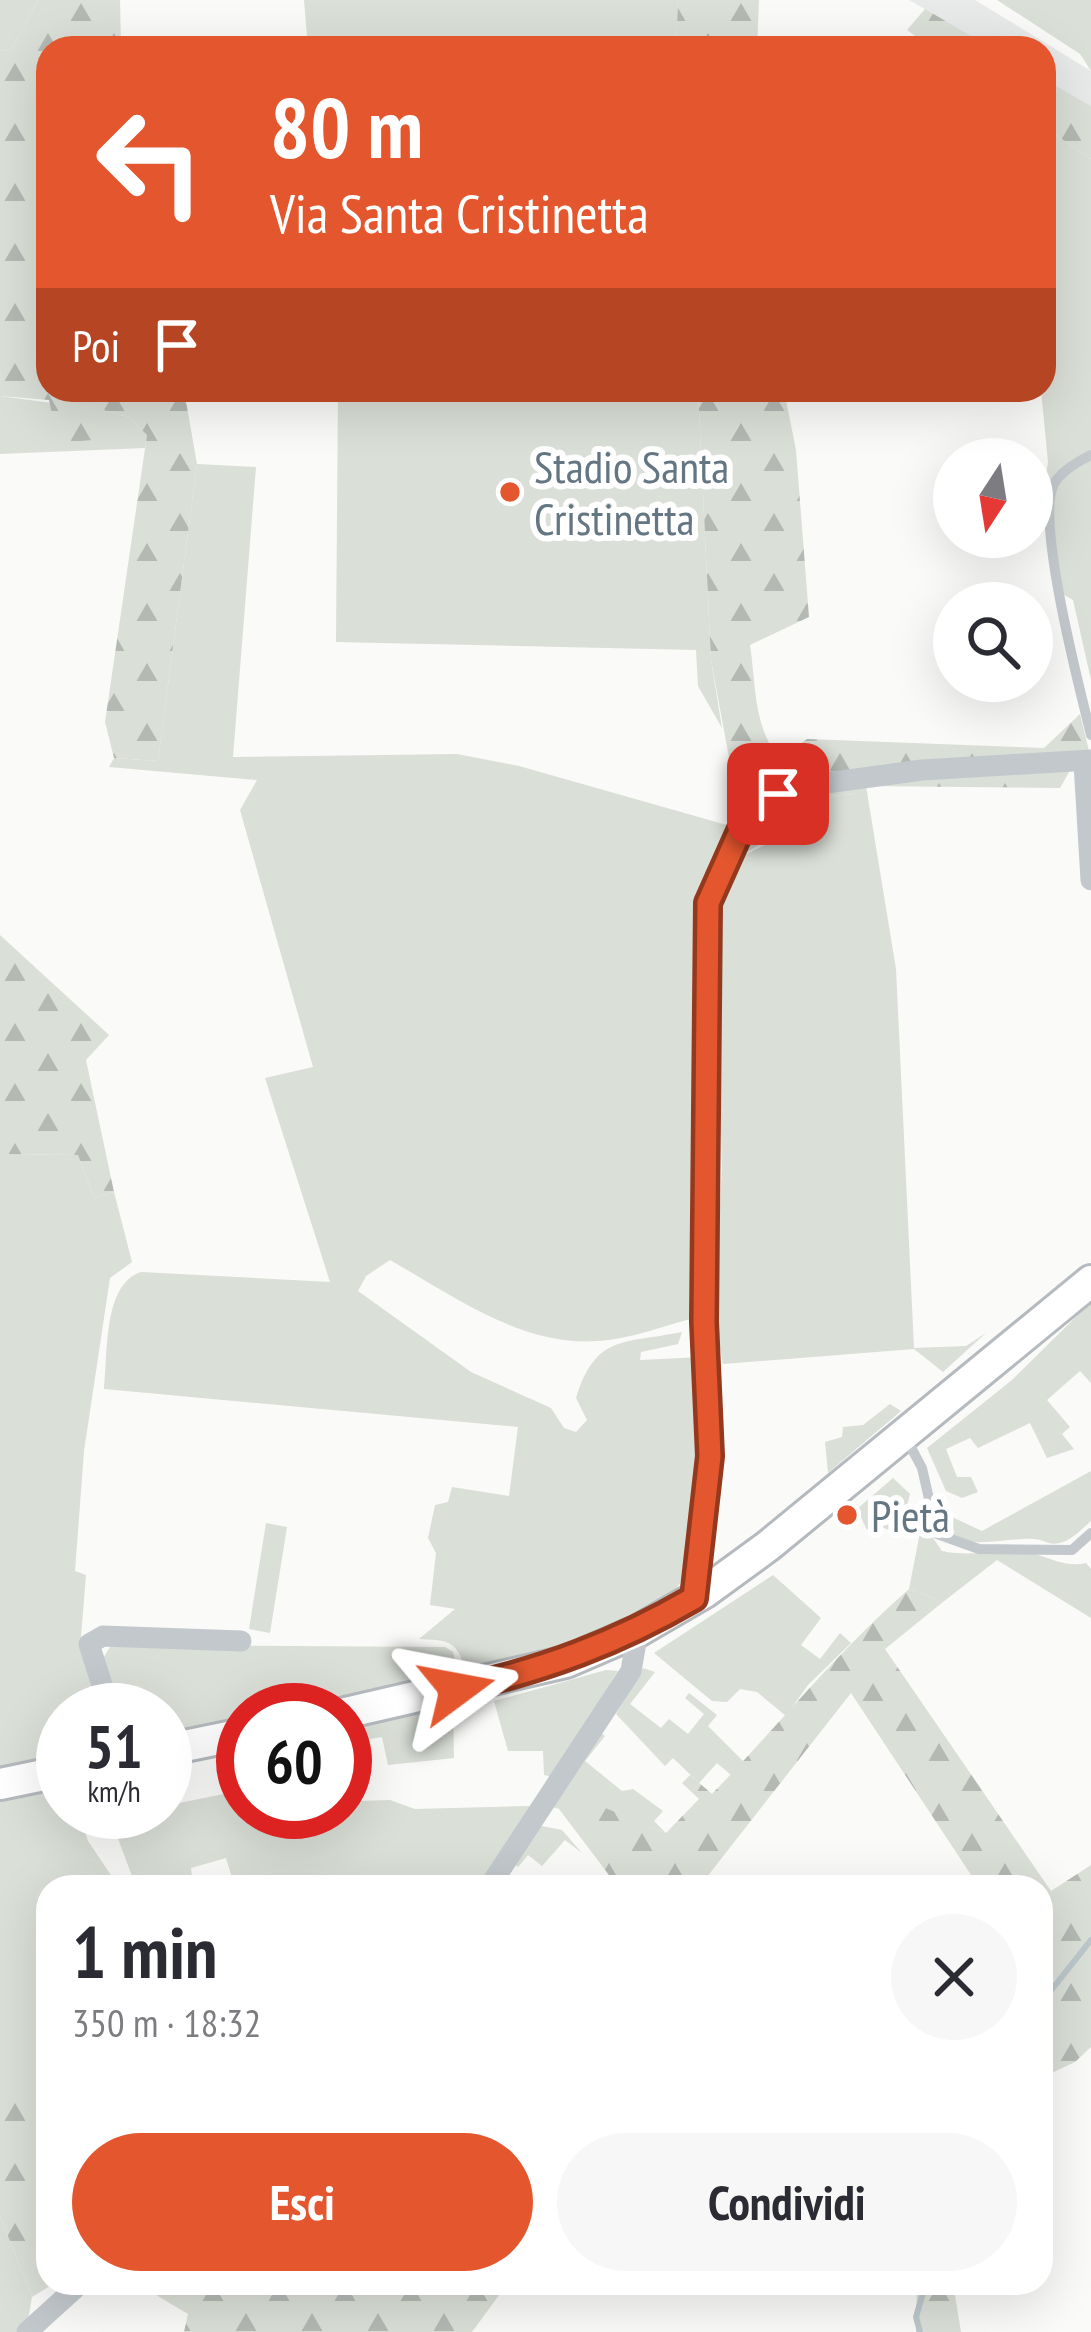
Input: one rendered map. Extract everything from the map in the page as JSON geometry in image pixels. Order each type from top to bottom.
[{"type":"main road","points":[[372,1707],[566,1662],[638,1631],[694,1598],[905,1436],[1091,1281]]},
{"type":"main road","points":[[0,1784],[36,1777]]},
{"type":"street","points":[[694,1598],[710,1456],[704,1322],[708,903],[721,864],[753,802],[804,786],[922,770],[1088,762],[1091,880]]},
{"type":"street","points":[[497,1875],[631,1671],[638,1631]]},
{"type":"street","points":[[99,1683],[89,1644],[103,1636],[241,1641]]},
{"type":"street","points":[[27,2332],[68,2295]]},
{"type":"lane","points":[[1091,455],[1054,483],[1048,508],[1068,640],[1091,734]]},
{"type":"lane","points":[[905,1436],[922,1468],[937,1534],[952,1544],[980,1550],[1072,1550],[1091,1533]]},
{"type":"shaded area","points":[[909,0],[975,0],[1034,36],[971,36]]},
{"type":"shaded area","points":[[1056,50],[1091,71],[1091,106],[1056,86]]},
{"type":"green space","points":[[0,0],[38,0],[10,51],[0,50]]},
{"type":"green space","points":[[38,0],[120,0],[121,36],[36,36],[36,399],[0,396],[0,50],[10,51]]},
{"type":"green space","points":[[304,0],[678,0],[676,36],[307,36]]},
{"type":"green space","points":[[678,0],[759,0],[758,36],[676,36]]},
{"type":"green space","points":[[997,0],[1091,0],[1091,71],[1080,54]]},
{"type":"green space","points":[[925,9],[971,36],[915,36],[907,30]]},
{"type":"green space","points":[[1056,86],[1091,106],[1091,159],[1056,135]]},
{"type":"green space","points":[[1056,135],[1091,159],[1091,680],[1073,600],[1061,593],[1053,550],[1053,438],[1046,438],[1042,402],[1056,402]]},
{"type":"green space","points":[[0,396],[103,410],[128,417],[147,435],[145,448],[0,454]]},
{"type":"green space","points":[[49,402],[186,402],[197,464],[158,761],[114,758],[105,722],[147,435],[128,417],[103,410],[92,440],[58,443]]},
{"type":"green space","name":"Stadio Santa Cristinetta","points":[[338,402],[699,402],[711,660],[722,728],[698,686],[696,650],[336,642]]},
{"type":"green space","points":[[699,402],[786,402],[796,450],[809,617],[750,645],[760,720],[780,759],[807,739],[1044,748],[1080,714],[1089,751],[1077,758],[1060,788],[867,786],[854,794],[792,799],[786,827],[740,857],[745,844],[711,660]]},
{"type":"green space","points":[[197,464],[256,467],[233,757],[457,754],[519,766],[741,829],[716,865],[698,1317],[623,1338],[570,1341],[489,1316],[390,1260],[366,1276],[358,1291],[471,1372],[551,1408],[564,1428],[576,1432],[587,1420],[576,1398],[584,1377],[603,1352],[628,1341],[682,1332],[678,1344],[641,1352],[640,1360],[702,1357],[698,1510],[687,1568],[678,1586],[662,1601],[611,1627],[465,1670],[450,1644],[419,1639],[455,1609],[430,1605],[436,1553],[428,1538],[435,1505],[448,1502],[452,1487],[509,1496],[518,1427],[104,1389],[114,1305],[129,1279],[141,1272],[330,1282],[265,1078],[313,1067],[240,810],[257,780],[109,767],[114,758],[158,761]]},
{"type":"green space","points":[[866,786],[896,969],[914,1348],[966,1346],[986,1333],[943,1372],[914,1349],[723,1364],[715,1321],[722,1166],[715,903],[740,857],[765,845],[791,799],[854,794]]},
{"type":"green space","points":[[0,935],[109,1035],[86,1060],[114,1192],[94,1198],[78,1155],[0,1154]]},
{"type":"green space","points":[[0,1154],[78,1155],[94,1198],[114,1192],[132,1262],[110,1278],[84,1451],[75,1571],[86,1575],[80,1649],[93,1683],[36,1683],[36,1763],[0,1770]]},
{"type":"green space","points":[[1091,1302],[1091,1383],[1080,1371],[1047,1400],[1070,1427],[1062,1434],[1074,1449],[1047,1458],[1030,1423],[978,1448],[970,1438],[946,1449],[957,1477],[971,1477],[978,1492],[962,1498],[946,1491],[927,1448],[1012,1380]]},
{"type":"green space","points":[[890,1404],[901,1411],[828,1473],[825,1442],[842,1437],[843,1427],[863,1425]]},
{"type":"green space","points":[[1091,1471],[1091,1521],[1060,1543],[961,1540],[940,1525],[935,1509],[982,1531]]},
{"type":"green space","points":[[893,1478],[910,1494],[900,1534],[873,1524],[867,1530],[857,1509]]},
{"type":"green space","points":[[922,1522],[942,1551],[1020,1551],[1069,1564],[1086,1563],[1091,1569],[1091,1618],[997,1560],[943,1602],[909,1589]]},
{"type":"green space","points":[[266,1523],[287,1527],[270,1633],[249,1629]]},
{"type":"green space","points":[[773,1575],[821,1618],[801,1645],[820,1659],[840,1633],[851,1643],[808,1685],[786,1716],[757,1692],[740,1689],[727,1702],[712,1701],[654,1653]]},
{"type":"green space","points":[[909,1589],[943,1602],[885,1649],[1040,1875],[971,1875],[851,1693],[708,1875],[609,1875],[559,1809],[569,1793],[666,1833],[699,1799],[682,1783],[690,1775],[712,1794]]},
{"type":"green space","points":[[111,1645],[445,1647],[453,1652],[458,1673],[372,1692],[372,1683],[216,1683],[216,1726],[192,1731],[192,1683],[111,1683],[101,1662]]},
{"type":"green space","points":[[643,1668],[655,1672],[630,1704],[661,1728],[669,1719],[688,1734],[704,1714],[685,1698],[689,1693],[717,1715],[708,1726],[746,1764],[731,1775],[717,1763],[699,1783],[673,1758],[665,1766],[616,1714]]},
{"type":"green space","points":[[606,1670],[618,1671],[553,1777],[544,1775],[543,1751],[508,1751],[494,1701]]},
{"type":"green space","points":[[453,1704],[454,1758],[388,1765],[382,1737],[372,1739],[372,1720]]},
{"type":"green space","points":[[600,1732],[605,1736],[585,1761],[622,1791],[633,1789],[663,1811],[654,1821],[666,1833],[569,1794],[559,1809],[553,1807]]},
{"type":"green space","points":[[36,1791],[36,1839],[87,1839],[111,1875],[36,1875],[36,2080],[0,2111],[0,1798]]},
{"type":"green space","points":[[216,1796],[216,1839],[372,1839],[372,1801],[390,1800],[415,1809],[529,1806],[529,1812],[487,1875],[231,1875],[226,1858],[191,1868],[192,1875],[132,1875],[118,1839],[192,1839],[192,1800]]},
{"type":"green space","points":[[537,1825],[562,1830],[582,1853],[565,1840],[542,1866],[528,1855],[518,1867],[513,1863]]},
{"type":"green space","points":[[1091,1865],[1091,2047],[1053,2072],[1053,1890]]},
{"type":"green space","points":[[36,2078],[36,2295],[32,2297],[0,2216],[0,2106]]},
{"type":"green space","points":[[0,2216],[32,2297],[26,2332],[0,2332]]},
{"type":"green space","points":[[156,2295],[499,2295],[472,2332],[184,2332],[188,2314]]},
{"type":"green space","points":[[917,2295],[955,2295],[961,2332],[916,2332]]},
{"type":"waterway","points":[[1053,1988],[1091,1940]]},
{"type":"waterway","points":[[920,2332],[916,2317],[922,2295]]},
{"type":"place","name":"Stadio Santa Cristinetta","points":[[510,492]]},
{"type":"place","name":"Pietà","points":[[847,1515]]},
{"type":"route","points":[[457,1689],[566,1662],[638,1631],[694,1598],[710,1456],[704,1322],[708,903],[721,864],[739,837],[753,802],[778,794]]}]
